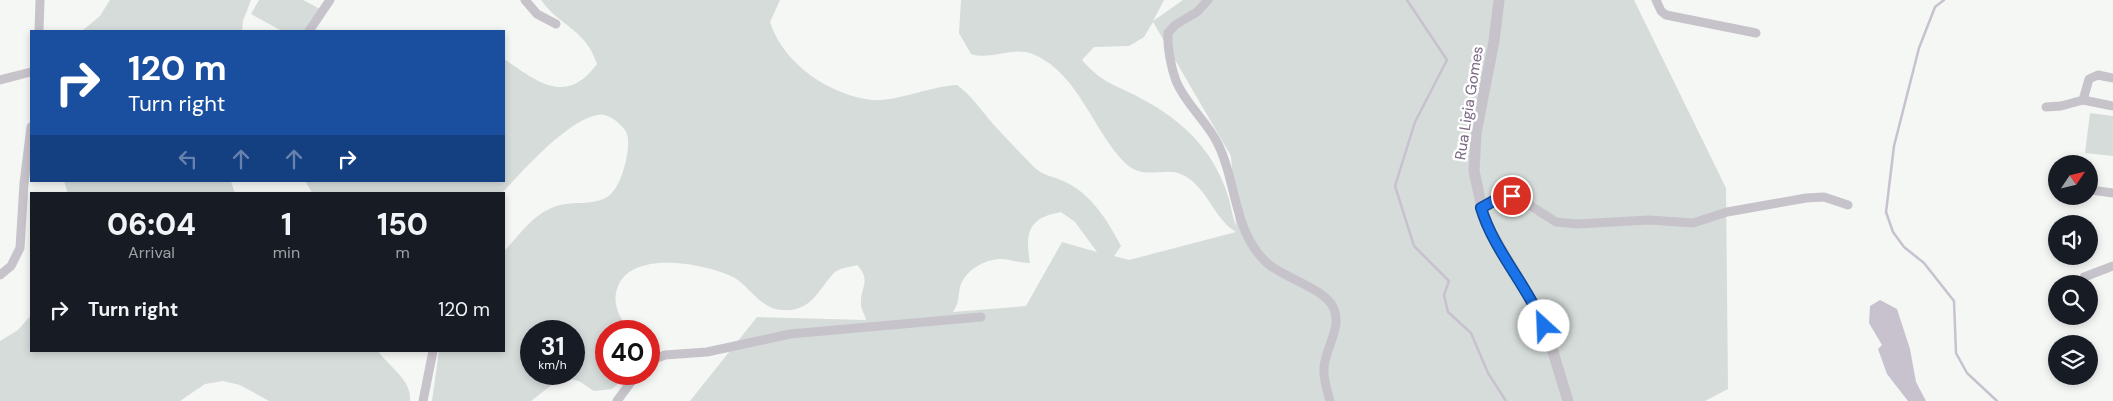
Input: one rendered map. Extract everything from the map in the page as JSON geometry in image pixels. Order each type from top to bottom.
[{"type":"street","points":[[39,30],[40,0]]},
{"type":"street","points":[[310,30],[330,0]]},
{"type":"street","points":[[525,0],[537,14],[556,24]]},
{"type":"street","points":[[1208,0],[1197,12],[1175,25],[1168,32],[1168,46],[1176,80],[1218,144],[1233,187],[1241,224],[1251,243],[1266,262],[1320,293],[1334,308],[1336,326],[1324,367],[1330,401]]},
{"type":"street","name":"Rua Ligia Gomes","points":[[1499,0],[1494,41],[1474,152],[1474,171],[1481,208],[1494,241],[1537,310],[1550,342],[1568,401]]},
{"type":"street","points":[[1656,0],[1661,11],[1666,15],[1756,33]]},
{"type":"street","points":[[0,80],[30,72]]},
{"type":"street","points":[[2083,100],[2090,79],[2098,75],[2113,78]]},
{"type":"street","points":[[2046,107],[2060,106],[2083,100],[2113,106]]},
{"type":"street","points":[[0,275],[11,266],[20,248],[24,183],[30,135]]},
{"type":"street","points":[[2098,191],[2113,193]]},
{"type":"street","points":[[1481,208],[1497,199],[1512,196],[1556,222],[1577,224],[1650,220],[1693,223],[1727,212],[1806,198],[1824,197],[1848,205]]},
{"type":"street","points":[[2089,275],[2113,266]]},
{"type":"street","points":[[660,357],[707,352],[790,334],[981,317]]},
{"type":"street","points":[[423,401],[433,352]]},
{"type":"street","points":[[617,401],[629,385]]},
{"type":"shaded area","points":[[110,0],[251,0],[243,21],[242,30],[83,30],[100,16]]},
{"type":"shaded area","points":[[259,0],[303,0],[320,9],[308,30],[280,30],[251,14]]},
{"type":"shaded area","points":[[541,0],[780,0],[770,22],[776,37],[797,64],[811,75],[825,85],[841,92],[873,100],[892,99],[957,85],[972,98],[993,124],[1035,168],[1042,173],[1073,186],[1090,200],[1104,217],[1121,246],[1114,256],[1129,260],[1236,232],[1222,220],[1200,188],[1185,176],[1170,172],[1140,171],[1124,162],[1113,149],[1074,89],[1063,75],[1050,64],[1027,52],[1011,52],[987,56],[971,54],[959,33],[961,0],[1164,0],[1153,21],[1183,0],[1634,0],[1726,188],[1728,389],[1705,401],[690,401],[757,317],[866,320],[861,304],[865,280],[857,265],[840,270],[835,272],[808,304],[792,310],[782,310],[767,306],[733,277],[704,267],[669,263],[651,264],[636,268],[624,276],[616,295],[616,306],[622,320],[595,320],[595,385],[617,385],[612,389],[594,391],[585,385],[585,320],[520,320],[520,385],[552,385],[531,401],[432,401],[439,352],[505,352],[505,250],[533,220],[546,211],[563,205],[598,201],[606,198],[618,184],[625,165],[628,141],[625,130],[609,116],[601,114],[585,119],[545,148],[503,192],[312,192],[306,182],[505,182],[505,60],[540,82],[563,87],[574,84],[585,77],[597,64],[592,52],[579,35],[548,9]],"holes":[[[1153,22],[1231,156],[1236,226],[1221,177],[1204,150],[1170,116],[1097,75],[1082,60],[1094,47],[1129,46],[1144,37]],[[1061,212],[1075,222],[1097,252],[1062,242],[1026,306],[953,312],[960,287],[971,270],[983,263],[996,259],[1030,263],[1028,243],[1031,228],[1035,223],[1042,218]]]},
{"type":"shaded area","points":[[2090,113],[2113,116],[2113,156],[2085,153]]},
{"type":"shaded area","points":[[64,182],[231,182],[234,192],[67,192]]},
{"type":"shaded area","points":[[1880,300],[1897,309],[1910,349],[1916,382],[1926,401],[1908,401],[1887,374],[1878,349],[1882,345],[1869,323],[1870,306]]},
{"type":"shaded area","points":[[30,316],[30,352],[379,352],[404,380],[410,394],[410,401],[269,401],[240,385],[223,381],[205,384],[180,401],[0,401],[0,341],[18,330]]},
{"type":"waterway","points":[[1407,0],[1447,60],[1415,122],[1395,186],[1414,246],[1449,281],[1444,295],[1448,312],[1471,333],[1488,373],[1506,401]]},
{"type":"waterway","points":[[1944,0],[1935,7],[1919,48],[1894,146],[1886,212],[1893,232],[1904,247],[1924,263],[1954,301],[1956,353],[1967,373],[1997,401]]},
{"type":"route","points":[[1512,196],[1497,199],[1481,208],[1494,241],[1537,310],[1544,326]]}]
